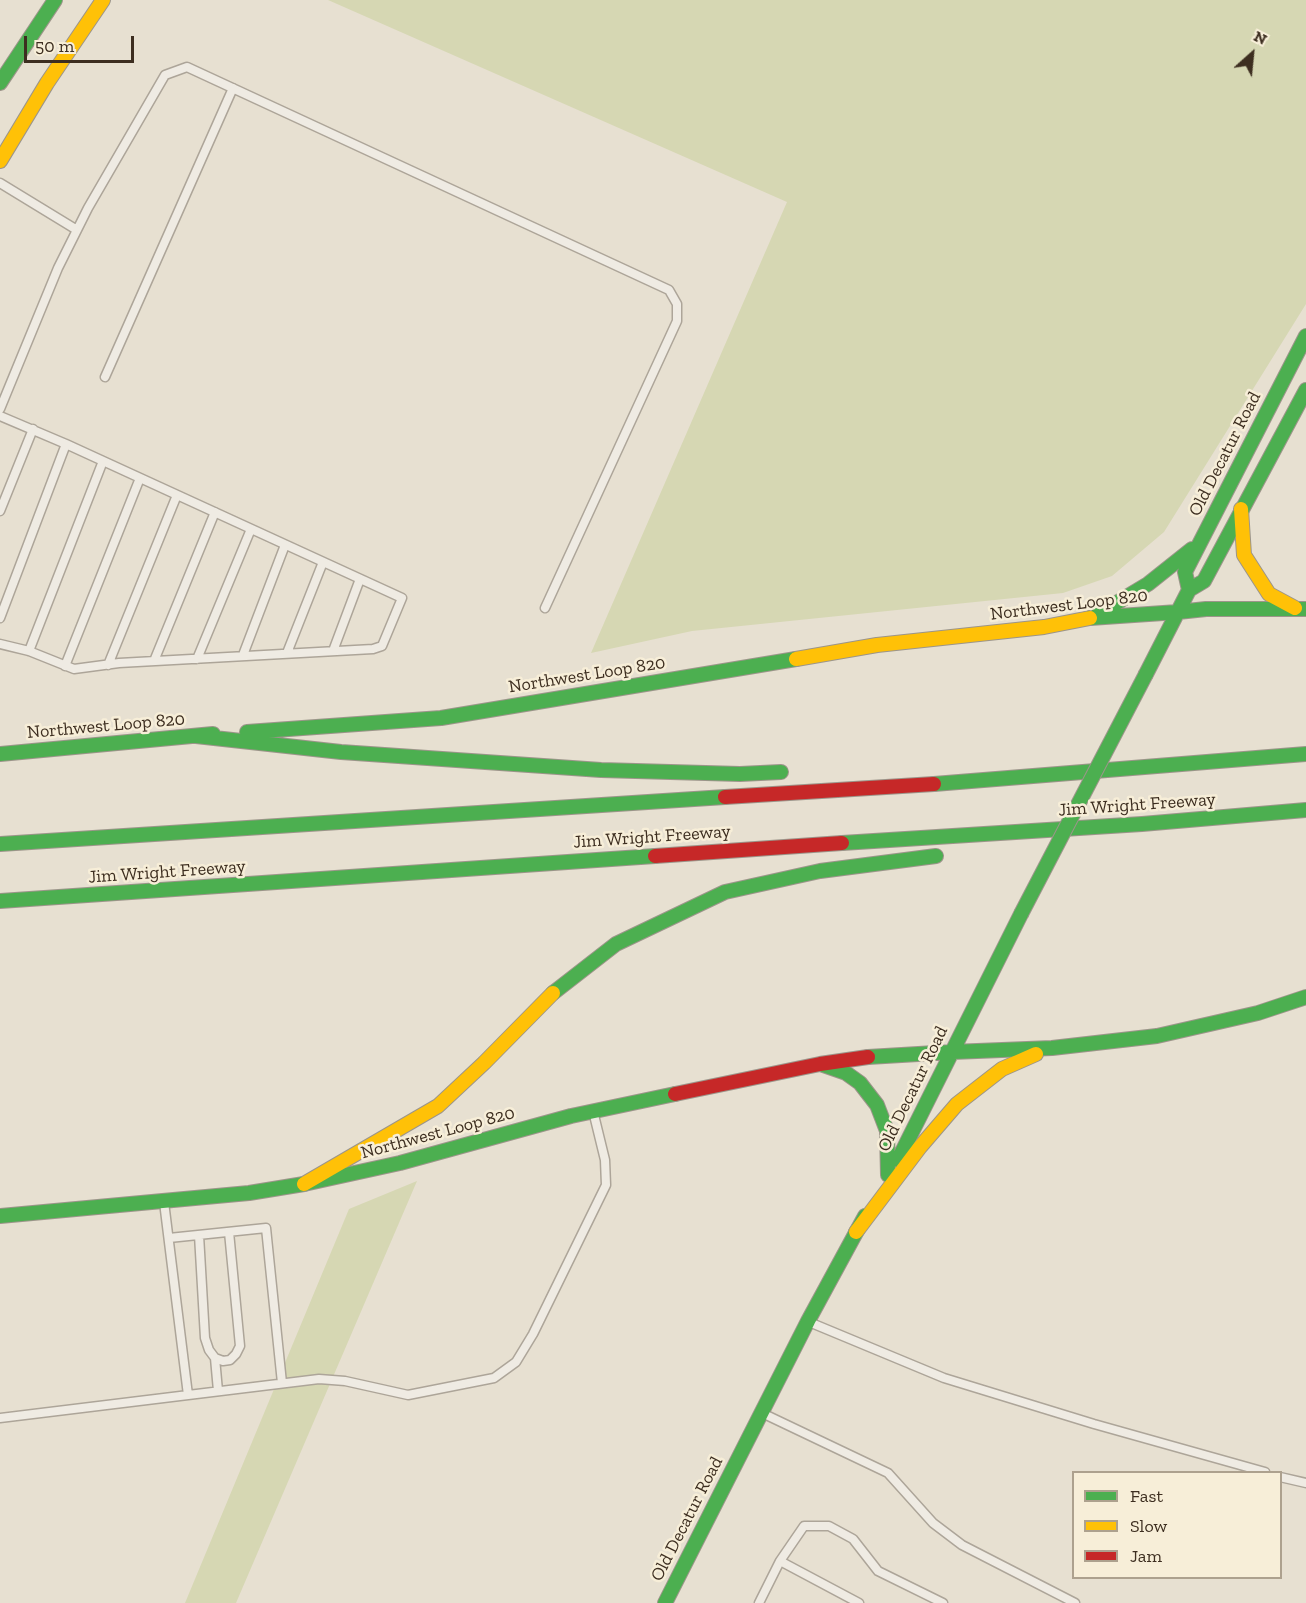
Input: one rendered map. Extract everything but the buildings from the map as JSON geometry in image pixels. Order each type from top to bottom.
[{"type":"main road","points":[[0,83],[55,0]]},
{"type":"main road","points":[[0,161],[47,83],[103,0]]},
{"type":"main road","name":"Old Decatur Road","points":[[1189,590],[1185,572],[1306,336]]},
{"type":"main road","name":"Old Decatur Road","points":[[665,1603],[808,1321],[856,1232],[889,1178],[1021,914],[1189,590],[1204,581],[1306,390]]},
{"type":"main road","points":[[1241,509],[1244,555],[1269,594],[1300,608]]},
{"type":"main road","points":[[1092,618],[1148,584],[1199,543]]},
{"type":"main road","name":"Northwest Loop 820","points":[[0,754],[196,736],[441,718],[877,645],[1044,627],[1092,618],[1206,609],[1300,608]]},
{"type":"main road","points":[[196,736],[341,752],[579,768],[740,774],[797,771]]},
{"type":"main road","name":"Jim Wright Freeway","points":[[0,844],[976,781],[1306,754]]},
{"type":"main road","points":[[910,772],[976,781]]},
{"type":"main road","name":"Jim Wright Freeway","points":[[0,902],[1306,810]]},
{"type":"main road","points":[[978,847],[1003,833]]},
{"type":"main road","points":[[304,1184],[438,1106],[484,1063],[550,995],[616,944],[725,892],[820,871],[946,855]]},
{"type":"main road","points":[[856,1232],[920,1147],[957,1104],[1002,1069],[1052,1048],[1156,1036],[1258,1013],[1306,997]]},
{"type":"main road","name":"Northwest Loop 820","points":[[0,1216],[164,1202],[249,1193],[304,1184],[400,1163],[593,1112],[820,1064],[873,1056],[1052,1048]]},
{"type":"main road","points":[[820,1064],[846,1074],[860,1083],[877,1105],[887,1131],[889,1178]]},
{"type":"lane","points":[[0,409],[58,268],[88,208],[165,75],[187,67],[669,290],[677,304],[677,321],[545,608]]},
{"type":"lane","points":[[105,377],[233,88]]},
{"type":"lane","points":[[0,183],[77,230]]},
{"type":"lane","points":[[0,416],[402,598],[382,646],[373,649],[243,655],[74,669],[29,651],[0,644]]},
{"type":"lane","points":[[0,511],[33,429]]},
{"type":"lane","points":[[0,618],[66,444]]},
{"type":"lane","points":[[29,651],[103,461]]},
{"type":"lane","points":[[65,666],[140,478]]},
{"type":"lane","points":[[108,665],[177,495]]},
{"type":"lane","points":[[154,661],[215,512]]},
{"type":"lane","points":[[197,659],[251,529]]},
{"type":"lane","points":[[243,655],[285,545]]},
{"type":"lane","points":[[286,653],[323,562]]},
{"type":"lane","points":[[333,651],[360,579]]},
{"type":"lane","points":[[0,1418],[319,1379],[345,1381],[408,1395],[494,1378],[516,1362],[533,1334],[606,1185],[606,1160],[593,1112]]},
{"type":"lane","points":[[164,1202],[188,1395]]},
{"type":"lane","points":[[169,1238],[266,1228],[282,1383]]},
{"type":"lane","points":[[215,1358],[230,1360],[240,1346],[229,1232]]},
{"type":"lane","points":[[199,1236],[205,1338],[215,1358],[218,1391]]},
{"type":"lane","points":[[808,1321],[944,1378],[1258,1471]]},
{"type":"lane","points":[[761,1413],[888,1473],[933,1522],[962,1545],[1075,1603]]},
{"type":"lane","points":[[1282,1477],[1306,1483]]},
{"type":"lane","points":[[759,1603],[780,1561],[804,1526],[829,1526],[853,1539],[878,1571],[943,1603]]},
{"type":"lane","points":[[780,1561],[859,1603]]},
{"type":"green space","points":[[328,0],[1306,0],[1306,304],[1164,532],[1112,576],[1063,593],[692,631],[591,653],[787,202]]},
{"type":"green space","points":[[417,1181],[236,1603],[185,1603],[349,1209]]},
{"type":"traffic: fast","points":[[0,83],[55,0]]},
{"type":"traffic: fast","points":[[1189,590],[1185,572],[1306,336]]},
{"type":"traffic: fast","points":[[1146,674],[1189,590],[1204,581],[1306,390]]},
{"type":"traffic: fast","points":[[1098,614],[1148,584],[1192,549]]},
{"type":"traffic: fast","points":[[1178,612],[1206,609],[1306,609]]},
{"type":"traffic: fast","points":[[1090,618],[1178,612]]},
{"type":"traffic: fast","points":[[247,732],[441,718],[796,659]]},
{"type":"traffic: fast","points":[[1021,914],[1146,674]]},
{"type":"traffic: fast","points":[[0,754],[213,734]]},
{"type":"traffic: fast","points":[[196,736],[341,752],[601,770],[740,774],[781,772]]},
{"type":"traffic: fast","points":[[934,784],[1306,754]]},
{"type":"traffic: fast","points":[[0,844],[725,797]]},
{"type":"traffic: fast","points":[[842,843],[1142,824],[1306,810]]},
{"type":"traffic: fast","points":[[0,901],[655,856]]},
{"type":"traffic: fast","points":[[553,993],[616,944],[725,892],[820,871],[936,856]]},
{"type":"traffic: fast","points":[[898,1160],[1021,914]]},
{"type":"traffic: fast","points":[[952,1052],[1052,1048],[1157,1036],[1258,1013],[1306,997]]},
{"type":"traffic: fast","points":[[868,1057],[952,1052]]},
{"type":"traffic: fast","points":[[823,1065],[846,1073],[860,1083],[877,1105],[887,1131],[888,1175]]},
{"type":"traffic: fast","points":[[0,1216],[249,1193],[304,1184],[400,1163],[571,1116],[675,1094]]},
{"type":"traffic: fast","points":[[665,1603],[808,1321],[865,1216]]},
{"type":"traffic: slow","points":[[0,161],[47,83],[103,0]]},
{"type":"traffic: slow","points":[[1241,509],[1244,555],[1269,594],[1295,608]]},
{"type":"traffic: slow","points":[[796,659],[877,645],[1044,627],[1090,618]]},
{"type":"traffic: slow","points":[[304,1184],[438,1106],[553,993]]},
{"type":"traffic: slow","points":[[856,1232],[920,1147],[957,1104],[1002,1069],[1036,1054]]},
{"type":"traffic: jam","points":[[725,797],[934,784]]},
{"type":"traffic: jam","points":[[655,856],[842,843]]},
{"type":"traffic: jam","points":[[675,1094],[820,1064],[868,1057]]}]
